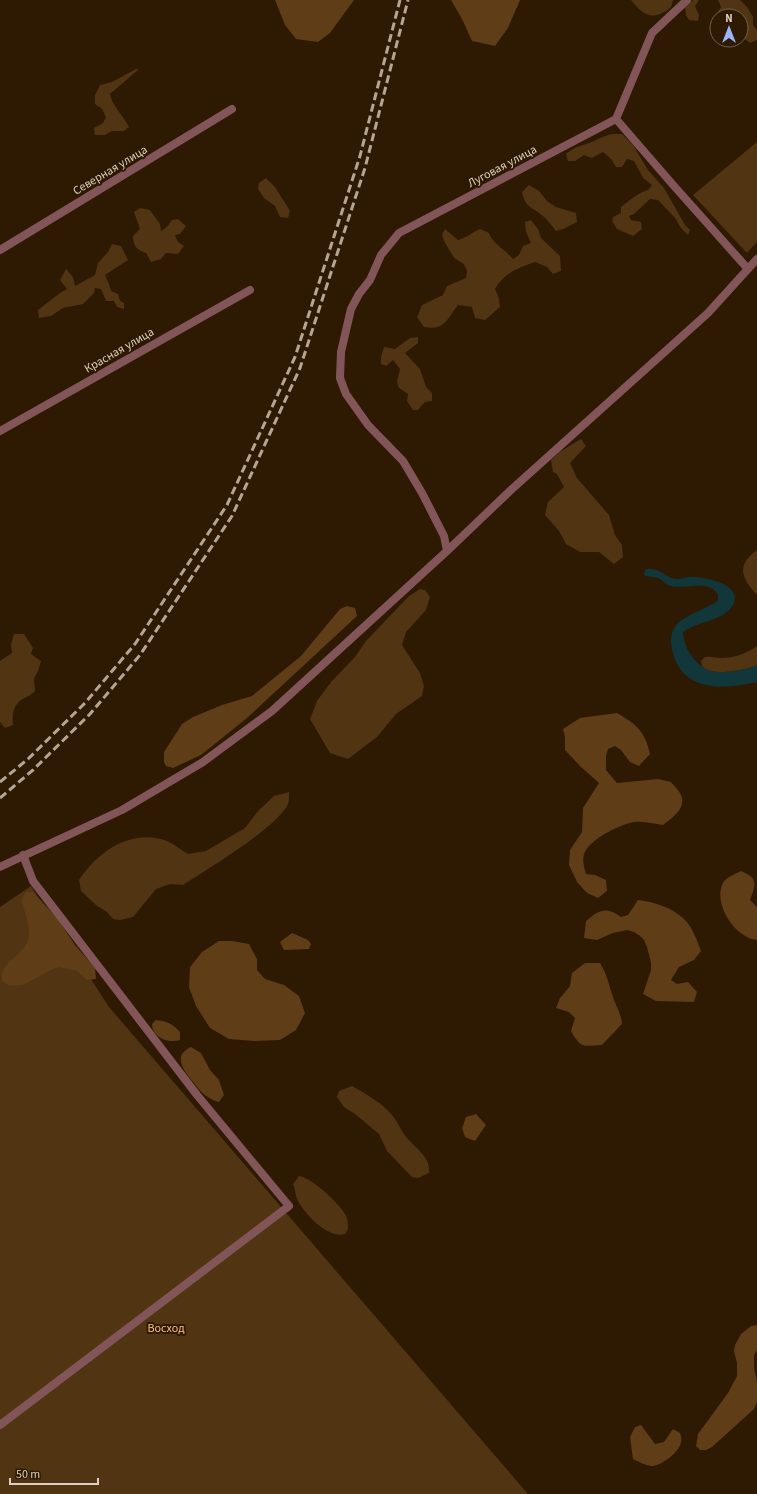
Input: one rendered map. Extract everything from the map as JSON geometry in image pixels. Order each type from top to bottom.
[{"type":"street","points":[[687,0],[652,33],[616,119],[748,269]]},
{"type":"street","name":"Северная улица","points":[[0,250],[232,109]]},
{"type":"street","name":"Луговая улица","points":[[447,550],[444,536],[422,493],[403,461],[368,425],[346,394],[340,378],[340,352],[351,308],[359,294],[370,280],[381,255],[399,233],[616,119]]},
{"type":"street","points":[[0,867],[122,810],[203,762],[272,711],[512,489],[708,313],[757,259]]},
{"type":"street","name":"Красная улица","points":[[0,431],[250,290]]},
{"type":"street","points":[[0,1425],[289,1206],[197,1095],[33,881],[23,855]]},
{"type":"green space","points":[[631,0],[673,0],[671,6],[666,11],[659,15],[649,15],[641,11]]},
{"type":"green space","points":[[693,0],[699,0],[695,6],[699,15],[698,21],[689,20],[686,15],[685,7]]},
{"type":"green space","points":[[718,0],[740,0],[748,8],[720,8]]},
{"type":"green space","points":[[749,10],[753,17],[753,25],[757,30],[757,40],[750,43]]},
{"type":"green space","points":[[136,69],[139,69],[110,94],[113,103],[129,127],[124,131],[112,131],[105,135],[95,135],[94,128],[103,123],[106,117],[102,109],[95,104],[95,95],[100,85],[112,82]]},
{"type":"green space","points":[[613,134],[622,134],[633,145],[648,170],[664,188],[685,225],[690,230],[688,235],[658,200],[650,199],[634,214],[629,216],[631,220],[641,222],[642,229],[633,236],[617,229],[612,221],[613,217],[621,213],[621,207],[638,194],[648,190],[652,185],[643,178],[634,161],[627,159],[622,167],[616,167],[611,159],[603,152],[592,158],[584,155],[575,161],[568,161],[566,154],[572,149]]},
{"type":"green space","points":[[757,142],[757,242],[747,253],[693,195]]},
{"type":"green space","points":[[266,178],[275,187],[290,211],[288,218],[280,217],[275,206],[264,198],[258,189],[259,183]]},
{"type":"green space","points":[[529,185],[539,191],[547,201],[556,207],[576,213],[577,222],[556,231],[545,218],[530,207],[525,201],[522,192]]},
{"type":"green space","points":[[140,208],[150,210],[160,224],[161,231],[167,227],[172,220],[178,219],[186,226],[180,234],[175,235],[178,242],[184,246],[178,254],[166,253],[161,259],[151,262],[146,253],[136,247],[133,236],[140,229],[134,212]]},
{"type":"green space","points":[[531,220],[538,229],[541,238],[560,256],[561,271],[553,274],[547,267],[535,262],[523,266],[507,275],[499,283],[495,289],[499,298],[500,307],[485,320],[475,318],[472,307],[458,305],[445,323],[437,327],[424,327],[417,317],[422,305],[443,295],[447,286],[466,278],[467,271],[464,264],[454,258],[444,241],[442,235],[445,229],[458,240],[480,229],[489,233],[493,240],[513,259],[519,255],[523,246],[531,243],[526,232],[525,222]]},
{"type":"green space","points":[[112,244],[121,246],[128,260],[105,275],[111,291],[118,294],[120,301],[124,303],[124,309],[117,307],[114,301],[106,301],[101,289],[95,288],[94,293],[83,304],[63,308],[51,316],[39,318],[38,310],[67,289],[60,280],[66,269],[73,277],[75,286],[95,275],[98,263],[108,252]]},
{"type":"green space","points":[[418,337],[418,343],[405,353],[420,369],[426,387],[432,393],[432,401],[425,402],[418,410],[413,410],[407,401],[408,394],[399,388],[397,382],[400,369],[393,360],[386,366],[381,364],[381,357],[384,347],[395,349],[410,338]]},
{"type":"green space","points":[[581,439],[586,446],[570,463],[577,478],[609,515],[615,535],[622,545],[623,557],[614,564],[599,552],[580,552],[566,544],[559,531],[545,515],[548,502],[564,487],[557,474],[553,472],[551,460],[561,451]]},
{"type":"green space","points":[[757,550],[757,595],[747,583],[743,572],[746,561]]},
{"type":"green space","points":[[420,589],[425,590],[430,597],[426,610],[406,632],[402,645],[420,673],[424,686],[422,696],[396,714],[377,737],[348,759],[330,753],[310,719],[317,701],[331,682],[355,657],[366,641],[409,596]]},
{"type":"green space","points":[[14,634],[24,634],[33,648],[31,654],[41,661],[34,678],[35,691],[18,702],[14,711],[13,725],[5,728],[0,722],[0,661],[12,653],[11,644]]},
{"type":"green space","points":[[757,646],[757,665],[753,667],[734,671],[715,672],[702,666],[701,661],[705,657],[731,657],[749,651]]},
{"type":"green space","points":[[289,792],[288,804],[270,825],[240,848],[183,885],[170,884],[156,889],[133,917],[120,920],[113,919],[107,912],[97,906],[81,891],[79,880],[87,869],[106,851],[117,845],[129,840],[154,838],[167,841],[188,854],[206,851],[245,828],[258,811],[274,796]]},
{"type":"green space","name":"Восход","points":[[31,886],[109,1007],[528,1494],[0,1494],[0,907]]},
{"type":"green space","points":[[352,1086],[368,1095],[388,1110],[405,1135],[428,1162],[429,1173],[418,1178],[412,1177],[387,1151],[379,1134],[344,1107],[337,1097],[339,1091]]},
{"type":"green space","points":[[299,1176],[311,1181],[331,1197],[342,1209],[348,1221],[348,1229],[345,1234],[338,1235],[331,1233],[317,1224],[305,1212],[297,1199],[293,1184]]},
{"type":"shaded area","points":[[275,0],[354,0],[330,33],[318,42],[296,39],[285,25]]},
{"type":"shaded area","points":[[451,0],[520,0],[508,28],[495,46],[472,41]]},
{"type":"shaded area","points":[[347,606],[355,608],[357,616],[247,718],[201,755],[173,768],[166,766],[164,762],[164,752],[182,724],[193,717],[222,705],[252,696],[301,656],[340,609]]},
{"type":"shaded area","points":[[617,713],[639,729],[645,739],[650,754],[639,766],[630,762],[621,750],[615,746],[608,749],[606,756],[606,770],[617,783],[658,779],[671,782],[680,793],[682,804],[678,812],[663,825],[641,822],[629,823],[608,832],[589,846],[586,850],[583,862],[586,874],[595,875],[606,880],[607,891],[598,898],[587,893],[577,882],[569,865],[570,850],[582,832],[583,808],[599,783],[565,750],[565,737],[563,729],[580,718]]},
{"type":"shaded area","points":[[741,871],[750,876],[754,881],[754,889],[750,900],[757,907],[757,940],[742,934],[735,927],[729,920],[721,902],[720,893],[723,883],[730,876]]},
{"type":"shaded area","points":[[26,892],[33,892],[57,918],[75,945],[95,968],[96,979],[87,980],[77,971],[59,967],[23,985],[10,986],[2,981],[2,974],[8,963],[22,951],[28,940],[28,925],[21,900]]},
{"type":"shaded area","points":[[638,900],[668,908],[683,918],[692,929],[701,951],[694,960],[679,967],[671,980],[677,984],[688,982],[697,992],[694,1002],[656,1001],[643,994],[651,970],[651,963],[644,940],[634,932],[627,930],[613,933],[597,940],[584,938],[586,921],[595,914],[603,911],[611,911],[621,917],[628,915]]},
{"type":"shaded area","points":[[292,933],[308,940],[311,944],[309,949],[284,950],[280,942]]},
{"type":"shaded area","points":[[219,941],[232,941],[249,944],[257,959],[257,970],[265,979],[284,985],[299,996],[305,1013],[296,1030],[280,1040],[254,1041],[229,1039],[210,1028],[196,1006],[189,987],[190,967],[202,952]]},
{"type":"shaded area","points":[[585,963],[600,963],[620,1013],[622,1024],[602,1045],[586,1046],[580,1044],[571,1031],[575,1018],[569,1012],[556,1008],[560,998],[570,986],[572,973]]},
{"type":"shaded area","points":[[156,1020],[170,1023],[175,1027],[180,1032],[180,1040],[171,1041],[158,1036],[153,1029],[152,1024]]},
{"type":"shaded area","points":[[191,1047],[201,1053],[210,1070],[219,1080],[224,1095],[219,1102],[202,1092],[190,1079],[184,1069],[181,1059],[182,1055]]},
{"type":"shaded area","points":[[476,1114],[486,1125],[475,1141],[465,1137],[462,1128],[466,1117]]},
{"type":"shaded area","points":[[757,1325],[757,1350],[754,1355],[754,1368],[757,1382],[757,1402],[754,1409],[712,1447],[706,1450],[700,1450],[696,1446],[698,1434],[728,1393],[737,1376],[737,1363],[734,1351],[735,1345],[741,1334],[751,1326]]},
{"type":"shaded area","points":[[641,1425],[655,1444],[664,1442],[673,1429],[680,1433],[680,1446],[666,1461],[657,1465],[653,1466],[643,1464],[633,1459],[630,1437],[635,1427]]},
{"type":"water","points":[[646,569],[659,571],[675,579],[699,577],[729,587],[735,598],[729,611],[683,632],[685,644],[691,656],[705,669],[711,671],[734,671],[757,665],[757,682],[730,686],[705,685],[693,680],[684,673],[677,663],[672,649],[672,632],[678,623],[686,617],[718,601],[718,594],[713,589],[702,585],[677,587],[669,585],[658,578],[645,576],[644,573]]},
{"type":"railway","points":[[0,782],[28,759],[85,703],[135,644],[227,505],[295,357],[360,156],[400,0]]},
{"type":"railway","points":[[0,798],[33,770],[90,714],[140,655],[232,516],[300,368],[365,168],[408,0]]}]
